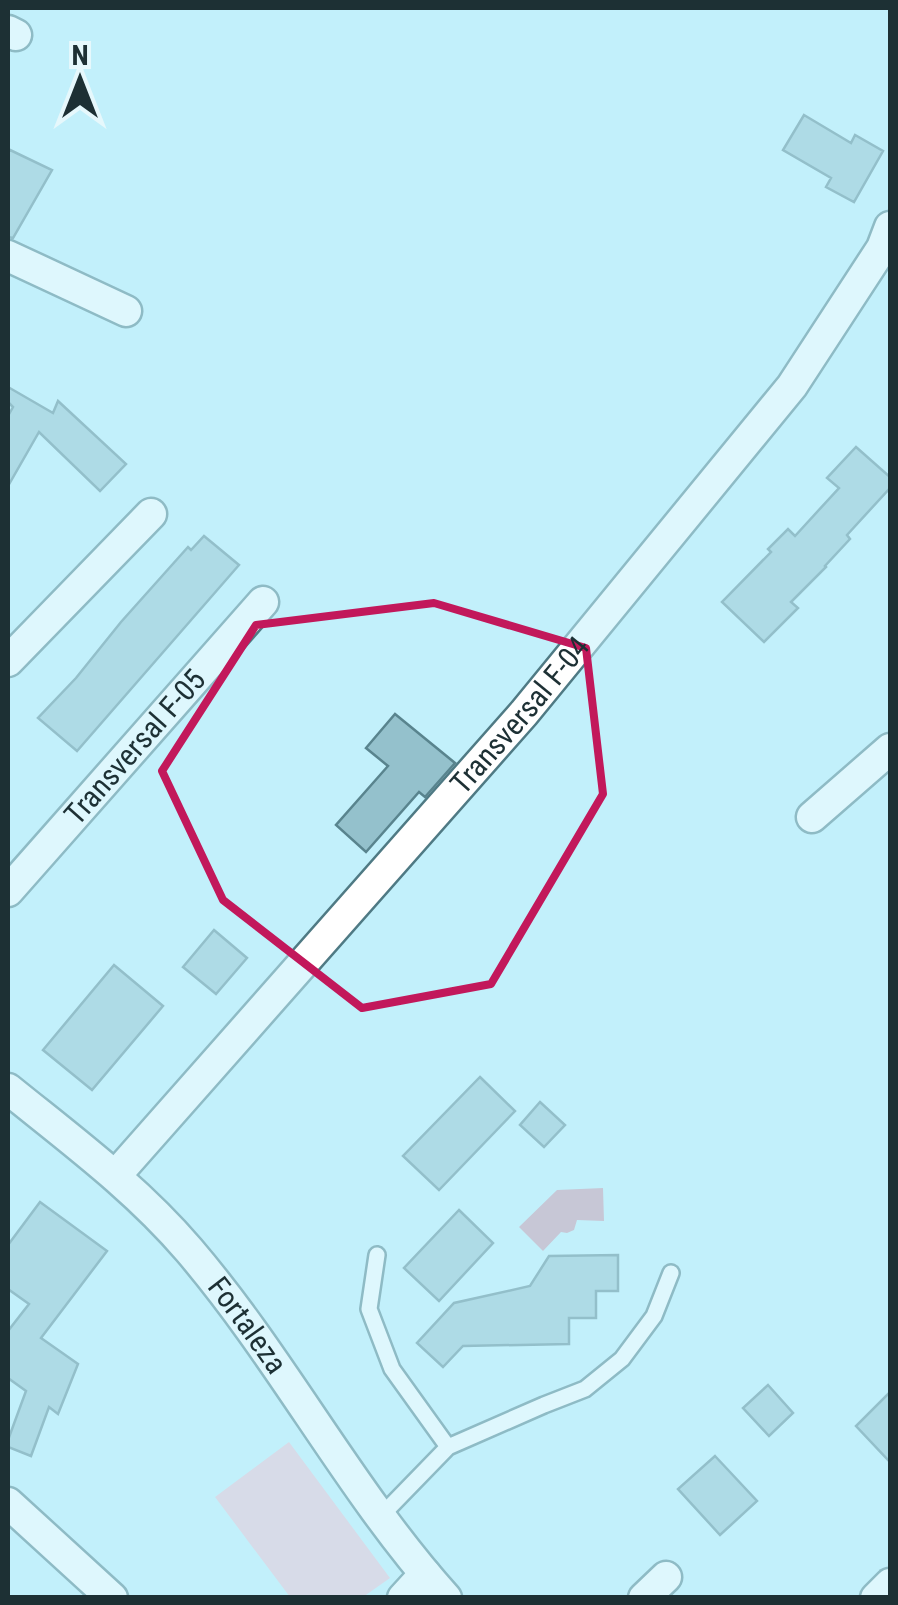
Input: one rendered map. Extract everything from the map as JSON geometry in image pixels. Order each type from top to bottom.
[{"type":"street","name":"Transversal F-04","points":[[116,1175],[524,714],[792,386],[882,248],[890,227]]},
{"type":"street","points":[[8,256],[126,312]]},
{"type":"street","points":[[8,661],[151,514]]},
{"type":"street","name":"Transversal F-05","points":[[8,891],[264,602]]},
{"type":"street","points":[[812,816],[889,754]]},
{"type":"street","name":"Fortaleza","points":[[8,1089],[116,1175],[188,1248],[239,1313],[380,1517],[446,1598]]},
{"type":"street","points":[[8,1503],[112,1598]]},
{"type":"street","points":[[403,1598],[425,1574]]},
{"type":"street","points":[[876,1598],[890,1584]]},
{"type":"lane","points":[[377,1255],[369,1309],[392,1368],[448,1447]]},
{"type":"lane","points":[[380,1517],[448,1447],[585,1389],[622,1359],[654,1316],[671,1273]]},
{"type":"highlighted area","points":[[434,603],[586,648],[603,794],[491,984],[362,1008],[223,900],[162,771],[256,625]]},
{"type":"shaded area","points":[[603,1188],[604,1221],[577,1220],[574,1230],[561,1232],[543,1251],[519,1227],[557,1190]]},
{"type":"shaded area","points":[[289,1442],[390,1578],[363,1597],[290,1597],[215,1497]]},
{"type":"building","points":[[804,115],[851,143],[855,135],[883,151],[854,202],[826,187],[831,178],[783,150]]},
{"type":"building","points":[[8,149],[52,170],[13,238],[8,237]]},
{"type":"building","points":[[8,387],[53,413],[58,401],[126,464],[100,491],[39,432],[8,486],[8,416],[13,407],[8,402]]},
{"type":"building","points":[[856,447],[890,477],[890,488],[847,535],[850,539],[826,567],[791,602],[798,608],[764,642],[722,602],[788,529],[795,536],[839,488],[827,478]]},
{"type":"building","points":[[204,536],[239,565],[77,751],[38,718],[188,547],[191,550]]},
{"type":"building","points":[[395,714],[455,763],[425,797],[419,792],[366,852],[336,825],[388,766],[366,748]]},
{"type":"building","points":[[214,930],[247,958],[216,994],[183,967]]},
{"type":"building","points":[[114,965],[163,1006],[92,1090],[43,1050]]},
{"type":"building","points":[[480,1077],[515,1111],[439,1190],[403,1156]]},
{"type":"building","points":[[540,1102],[565,1125],[544,1147],[520,1125]]},
{"type":"building","points":[[40,1202],[107,1251],[41,1338],[78,1364],[58,1414],[49,1407],[31,1456],[8,1447],[26,1391],[8,1378],[8,1331],[29,1304],[8,1289],[8,1245]]},
{"type":"building","points":[[459,1210],[493,1243],[439,1301],[404,1268]]},
{"type":"building","points":[[618,1255],[618,1291],[596,1291],[596,1318],[569,1318],[569,1344],[463,1346],[443,1367],[417,1343],[454,1303],[530,1286],[549,1256]]},
{"type":"building","points":[[768,1385],[793,1413],[769,1436],[743,1408]]},
{"type":"building","points":[[890,1392],[890,1462],[856,1426]]},
{"type":"building","points":[[715,1456],[757,1501],[720,1535],[678,1489]]}]
